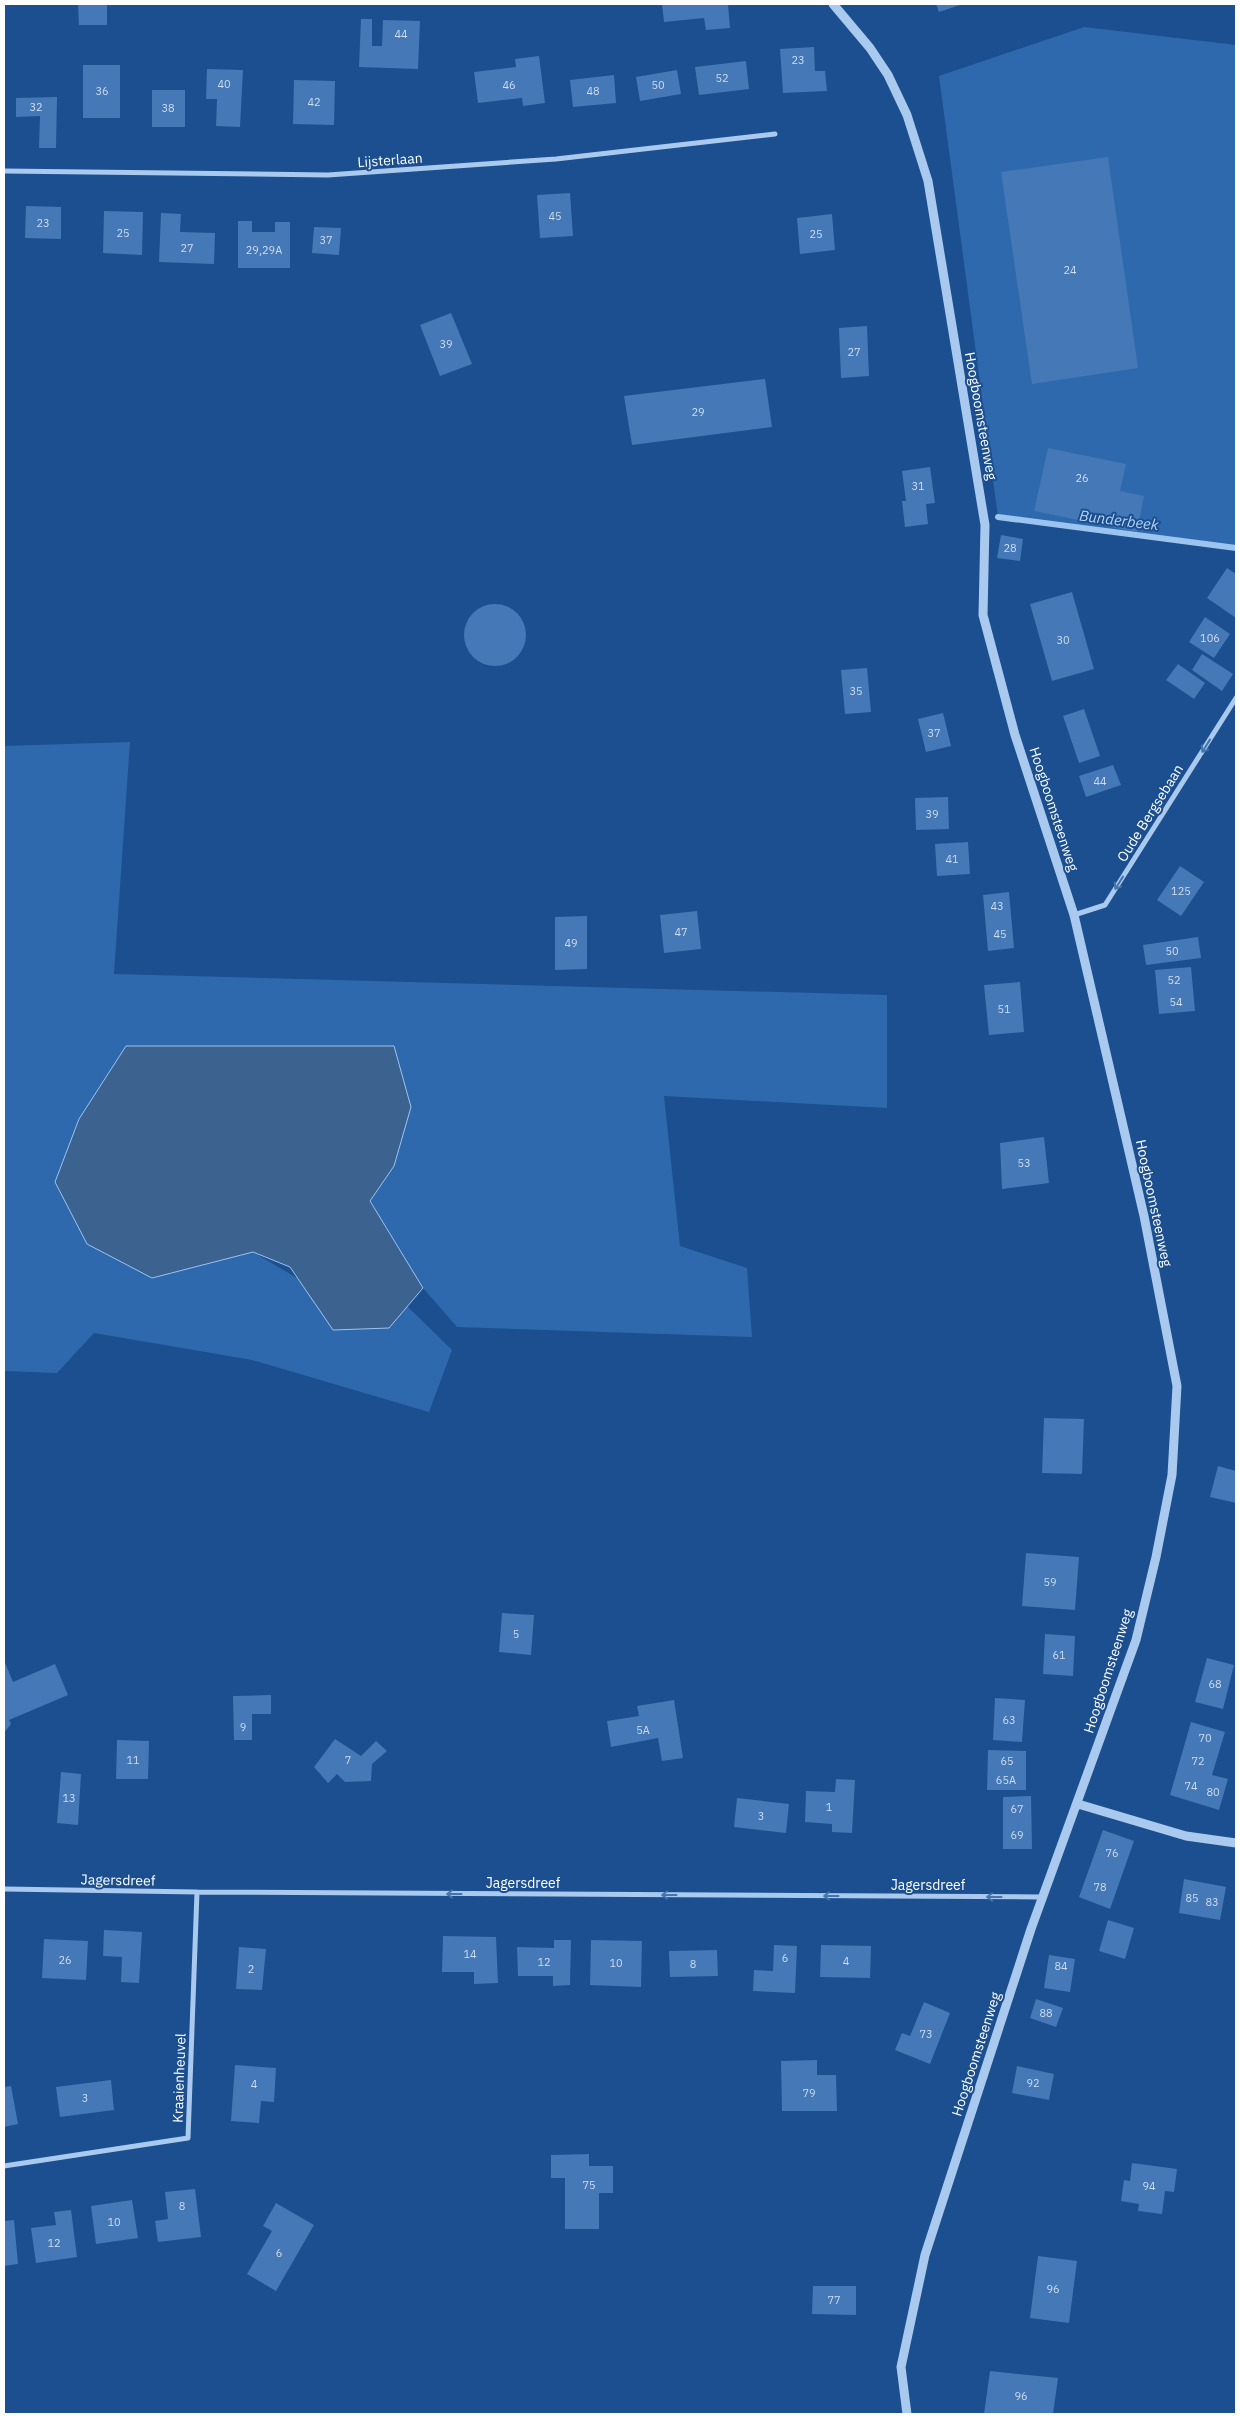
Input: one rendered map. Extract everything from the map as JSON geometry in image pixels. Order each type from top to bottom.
[{"type":"street","name":"Hoogboomsteenweg","points":[[834,4],[870,48],[888,75],[907,115],[928,181],[985,525],[983,615],[1015,735],[1074,915],[1144,1216],[1177,1386],[1172,1475],[1156,1557],[1136,1640],[1078,1804],[1042,1897],[925,2255],[901,2367],[907,2414]]},
{"type":"street","name":"Lijsterlaan","points":[[4,171],[328,176],[556,159],[775,134]]},
{"type":"street","name":"Oude Bergsebaan","points":[[1074,915],[1105,905],[1234,707],[1236,698]]},
{"type":"street","points":[[1078,1804],[1186,1836],[1236,1843]]},
{"type":"street","name":"Jagersdreef","points":[[4,1889],[197,1892],[1042,1897]]},
{"type":"street","name":"Kraaienheuvel","points":[[4,2166],[188,2138],[197,1892]]},
{"type":"shaded area","points":[[1084,27],[1236,45],[1236,548],[998,517],[939,76]]},
{"type":"shaded area","points":[[130,742],[114,974],[887,995],[887,1108],[664,1096],[680,1246],[747,1268],[752,1337],[457,1327],[423,1288],[370,1201],[394,1166],[152,1278],[253,1252],[334,1300],[403,1302],[452,1350],[429,1412],[252,1360],[94,1333],[57,1373],[4,1371],[4,746]]},
{"type":"shaded area","points":[[126,1046],[394,1046],[411,1107],[394,1166],[370,1201],[423,1288],[389,1328],[333,1330],[290,1267],[253,1252],[152,1278],[87,1244],[55,1182],[79,1119]]},
{"type":"building","points":[[78,4],[107,4],[107,25],[79,25]]},
{"type":"building","points":[[662,4],[728,4],[730,28],[706,30],[704,18],[664,22]]},
{"type":"building","points":[[936,4],[963,4],[939,12]]},
{"type":"building","points":[[361,19],[372,19],[372,46],[382,46],[383,20],[420,21],[418,69],[359,67]]},
{"type":"building","points":[[814,47],[815,71],[825,71],[827,91],[783,93],[780,49]]},
{"type":"building","points":[[539,56],[545,103],[523,106],[522,98],[478,103],[474,72],[516,67],[515,59]]},
{"type":"building","points":[[746,61],[749,89],[699,95],[695,67]]},
{"type":"building","points":[[83,65],[120,65],[120,118],[83,118]]},
{"type":"building","points":[[207,69],[243,70],[240,127],[216,126],[217,99],[206,99]]},
{"type":"building","points":[[677,70],[681,94],[640,101],[636,77]]},
{"type":"building","points":[[614,75],[616,103],[573,107],[570,80]]},
{"type":"building","points":[[294,80],[335,81],[334,125],[293,124]]},
{"type":"building","points":[[152,90],[185,90],[185,127],[152,127]]},
{"type":"building","points":[[57,97],[56,148],[39,148],[40,116],[16,117],[16,98]]},
{"type":"building","points":[[1108,157],[1138,368],[1032,384],[1001,172]]},
{"type":"building","points":[[570,193],[573,236],[540,238],[537,195]]},
{"type":"building","points":[[26,206],[61,207],[61,239],[25,238]]},
{"type":"building","points":[[104,211],[143,212],[142,255],[103,253]]},
{"type":"building","points":[[161,213],[181,214],[180,232],[215,233],[214,264],[159,262]]},
{"type":"building","points":[[832,214],[835,250],[800,254],[797,218]]},
{"type":"building","points":[[238,221],[252,221],[252,232],[275,232],[275,222],[290,222],[290,268],[238,268]]},
{"type":"building","points":[[314,227],[341,228],[339,255],[312,253]]},
{"type":"building","points":[[451,313],[472,364],[440,376],[420,325]]},
{"type":"building","points":[[867,326],[869,376],[841,378],[839,328]]},
{"type":"building","points":[[765,379],[772,427],[632,445],[624,396]]},
{"type":"building","points":[[1048,448],[1126,464],[1120,491],[1144,496],[1137,532],[1034,511]]},
{"type":"building","points":[[930,467],[935,503],[926,504],[928,524],[905,527],[902,501],[906,501],[902,471]]},
{"type":"building","points":[[1001,535],[1023,539],[1020,561],[997,558]]},
{"type":"building","points":[[1227,568],[1236,574],[1236,618],[1207,598]]},
{"type":"building","points":[[1072,592],[1094,669],[1052,681],[1030,604]]},
{"type":"building","points":[[495,604],[507,606],[517,613],[524,623],[526,635],[524,647],[517,657],[507,664],[495,666],[483,664],[473,657],[466,647],[464,635],[466,623],[473,613],[483,606]]},
{"type":"building","points":[[1205,617],[1230,634],[1214,658],[1189,642]]},
{"type":"building","points":[[1202,654],[1233,674],[1222,691],[1192,670]]},
{"type":"building","points":[[1178,664],[1205,683],[1194,699],[1166,680]]},
{"type":"building","points":[[867,668],[871,712],[845,714],[841,670]]},
{"type":"building","points":[[1084,709],[1100,756],[1079,763],[1063,716]]},
{"type":"building","points":[[943,713],[951,746],[926,752],[918,719]]},
{"type":"building","points":[[1113,765],[1121,785],[1086,797],[1079,776]]},
{"type":"building","points":[[948,797],[949,829],[916,830],[915,798]]},
{"type":"building","points":[[968,842],[970,874],[937,876],[935,844]]},
{"type":"building","points":[[1180,866],[1204,882],[1181,916],[1157,900]]},
{"type":"building","points":[[1009,892],[1014,948],[988,951],[983,895]]},
{"type":"building","points":[[697,911],[701,949],[664,953],[660,915]]},
{"type":"building","points":[[587,916],[587,969],[555,970],[555,917]]},
{"type":"building","points":[[1198,937],[1201,958],[1146,965],[1143,945]]},
{"type":"building","points":[[1191,967],[1195,1011],[1159,1014],[1155,970]]},
{"type":"building","points":[[1020,982],[1024,1032],[989,1035],[984,985]]},
{"type":"building","points":[[1044,1137],[1049,1183],[1002,1189],[1000,1143]]},
{"type":"building","points":[[1044,1418],[1084,1419],[1082,1474],[1042,1473]]},
{"type":"building","points":[[1218,1466],[1236,1471],[1236,1503],[1210,1497]]},
{"type":"building","points":[[1026,1553],[1079,1557],[1075,1610],[1022,1606]]},
{"type":"building","points":[[502,1613],[534,1615],[531,1655],[499,1652]]},
{"type":"building","points":[[1045,1634],[1075,1636],[1073,1676],[1043,1674]]},
{"type":"building","points":[[1207,1658],[1234,1665],[1223,1709],[1195,1702]]},
{"type":"building","points":[[4,1660],[13,1682],[55,1664],[68,1695],[9,1720],[11,1724],[4,1733]]},
{"type":"building","points":[[271,1695],[271,1714],[252,1714],[252,1740],[234,1740],[233,1696]]},
{"type":"building","points":[[995,1698],[1025,1700],[1022,1742],[993,1740]]},
{"type":"building","points":[[674,1700],[683,1758],[662,1761],[658,1738],[611,1747],[607,1721],[639,1716],[637,1706]]},
{"type":"building","points":[[1191,1722],[1225,1732],[1212,1775],[1228,1779],[1219,1810],[1170,1795]]},
{"type":"building","points":[[335,1739],[361,1756],[376,1741],[387,1751],[372,1764],[371,1781],[345,1782],[337,1774],[328,1783],[314,1767]]},
{"type":"building","points":[[117,1740],[149,1741],[148,1779],[116,1779]]},
{"type":"building","points":[[988,1750],[1026,1751],[1026,1790],[987,1790]]},
{"type":"building","points":[[61,1772],[81,1774],[78,1825],[57,1823]]},
{"type":"building","points":[[836,1779],[855,1780],[852,1833],[832,1832],[832,1824],[805,1822],[806,1791],[835,1792]]},
{"type":"building","points":[[1031,1796],[1032,1849],[1003,1849],[1003,1797]]},
{"type":"building","points":[[737,1798],[789,1804],[786,1833],[734,1827]]},
{"type":"building","points":[[1103,1830],[1134,1841],[1110,1909],[1079,1897]]},
{"type":"building","points":[[1184,1879],[1226,1887],[1220,1920],[1179,1913]]},
{"type":"building","points":[[1108,1920],[1134,1928],[1125,1959],[1099,1951]]},
{"type":"building","points":[[104,1930],[142,1932],[139,1983],[121,1982],[122,1957],[103,1956]]},
{"type":"building","points":[[443,1936],[496,1937],[498,1983],[474,1984],[474,1972],[442,1972]]},
{"type":"building","points":[[44,1939],[88,1941],[86,1980],[42,1978]]},
{"type":"building","points":[[554,1940],[571,1940],[570,1985],[553,1986],[553,1976],[518,1976],[517,1947],[554,1948]]},
{"type":"building","points":[[591,1940],[642,1941],[641,1987],[590,1985]]},
{"type":"building","points":[[774,1945],[797,1946],[795,1993],[753,1991],[754,1970],[773,1971]]},
{"type":"building","points":[[821,1945],[871,1946],[870,1978],[820,1977]]},
{"type":"building","points":[[239,1947],[266,1949],[262,1990],[236,1989]]},
{"type":"building","points":[[717,1950],[718,1976],[670,1977],[669,1951]]},
{"type":"building","points":[[1049,1955],[1075,1959],[1070,1992],[1044,1988]]},
{"type":"building","points":[[1036,1999],[1063,2008],[1056,2027],[1030,2018]]},
{"type":"building","points":[[924,2002],[950,2013],[930,2064],[895,2050],[902,2033],[910,2036]]},
{"type":"building","points":[[817,2060],[817,2075],[836,2075],[837,2111],[782,2111],[781,2061]]},
{"type":"building","points":[[235,2065],[276,2068],[274,2102],[261,2101],[259,2123],[231,2121]]},
{"type":"building","points":[[1017,2066],[1054,2074],[1049,2100],[1012,2093]]},
{"type":"building","points":[[111,2080],[114,2110],[60,2117],[56,2087]]},
{"type":"building","points":[[11,2086],[18,2124],[4,2127],[4,2087]]},
{"type":"building","points":[[589,2154],[589,2166],[613,2166],[613,2193],[599,2193],[599,2229],[565,2229],[565,2178],[551,2178],[551,2155]]},
{"type":"building","points":[[1132,2163],[1177,2169],[1174,2192],[1165,2191],[1162,2214],[1138,2211],[1139,2204],[1121,2201],[1124,2180],[1130,2181]]},
{"type":"building","points":[[195,2189],[201,2237],[158,2242],[155,2221],[168,2219],[165,2192]]},
{"type":"building","points":[[132,2200],[138,2238],[96,2244],[91,2206]]},
{"type":"building","points":[[276,2203],[314,2225],[276,2291],[247,2274],[272,2231],[263,2226]]},
{"type":"building","points":[[71,2210],[77,2257],[36,2263],[31,2228],[56,2225],[54,2212]]},
{"type":"building","points":[[14,2220],[18,2264],[4,2266],[4,2221]]},
{"type":"building","points":[[1038,2256],[1077,2261],[1069,2323],[1030,2318]]},
{"type":"building","points":[[813,2286],[856,2286],[856,2315],[812,2314]]},
{"type":"building","points":[[990,2371],[1058,2378],[1053,2414],[984,2414]]},
{"type":"waterway","name":"Bunderbeek","points":[[998,517],[1236,548]]}]
